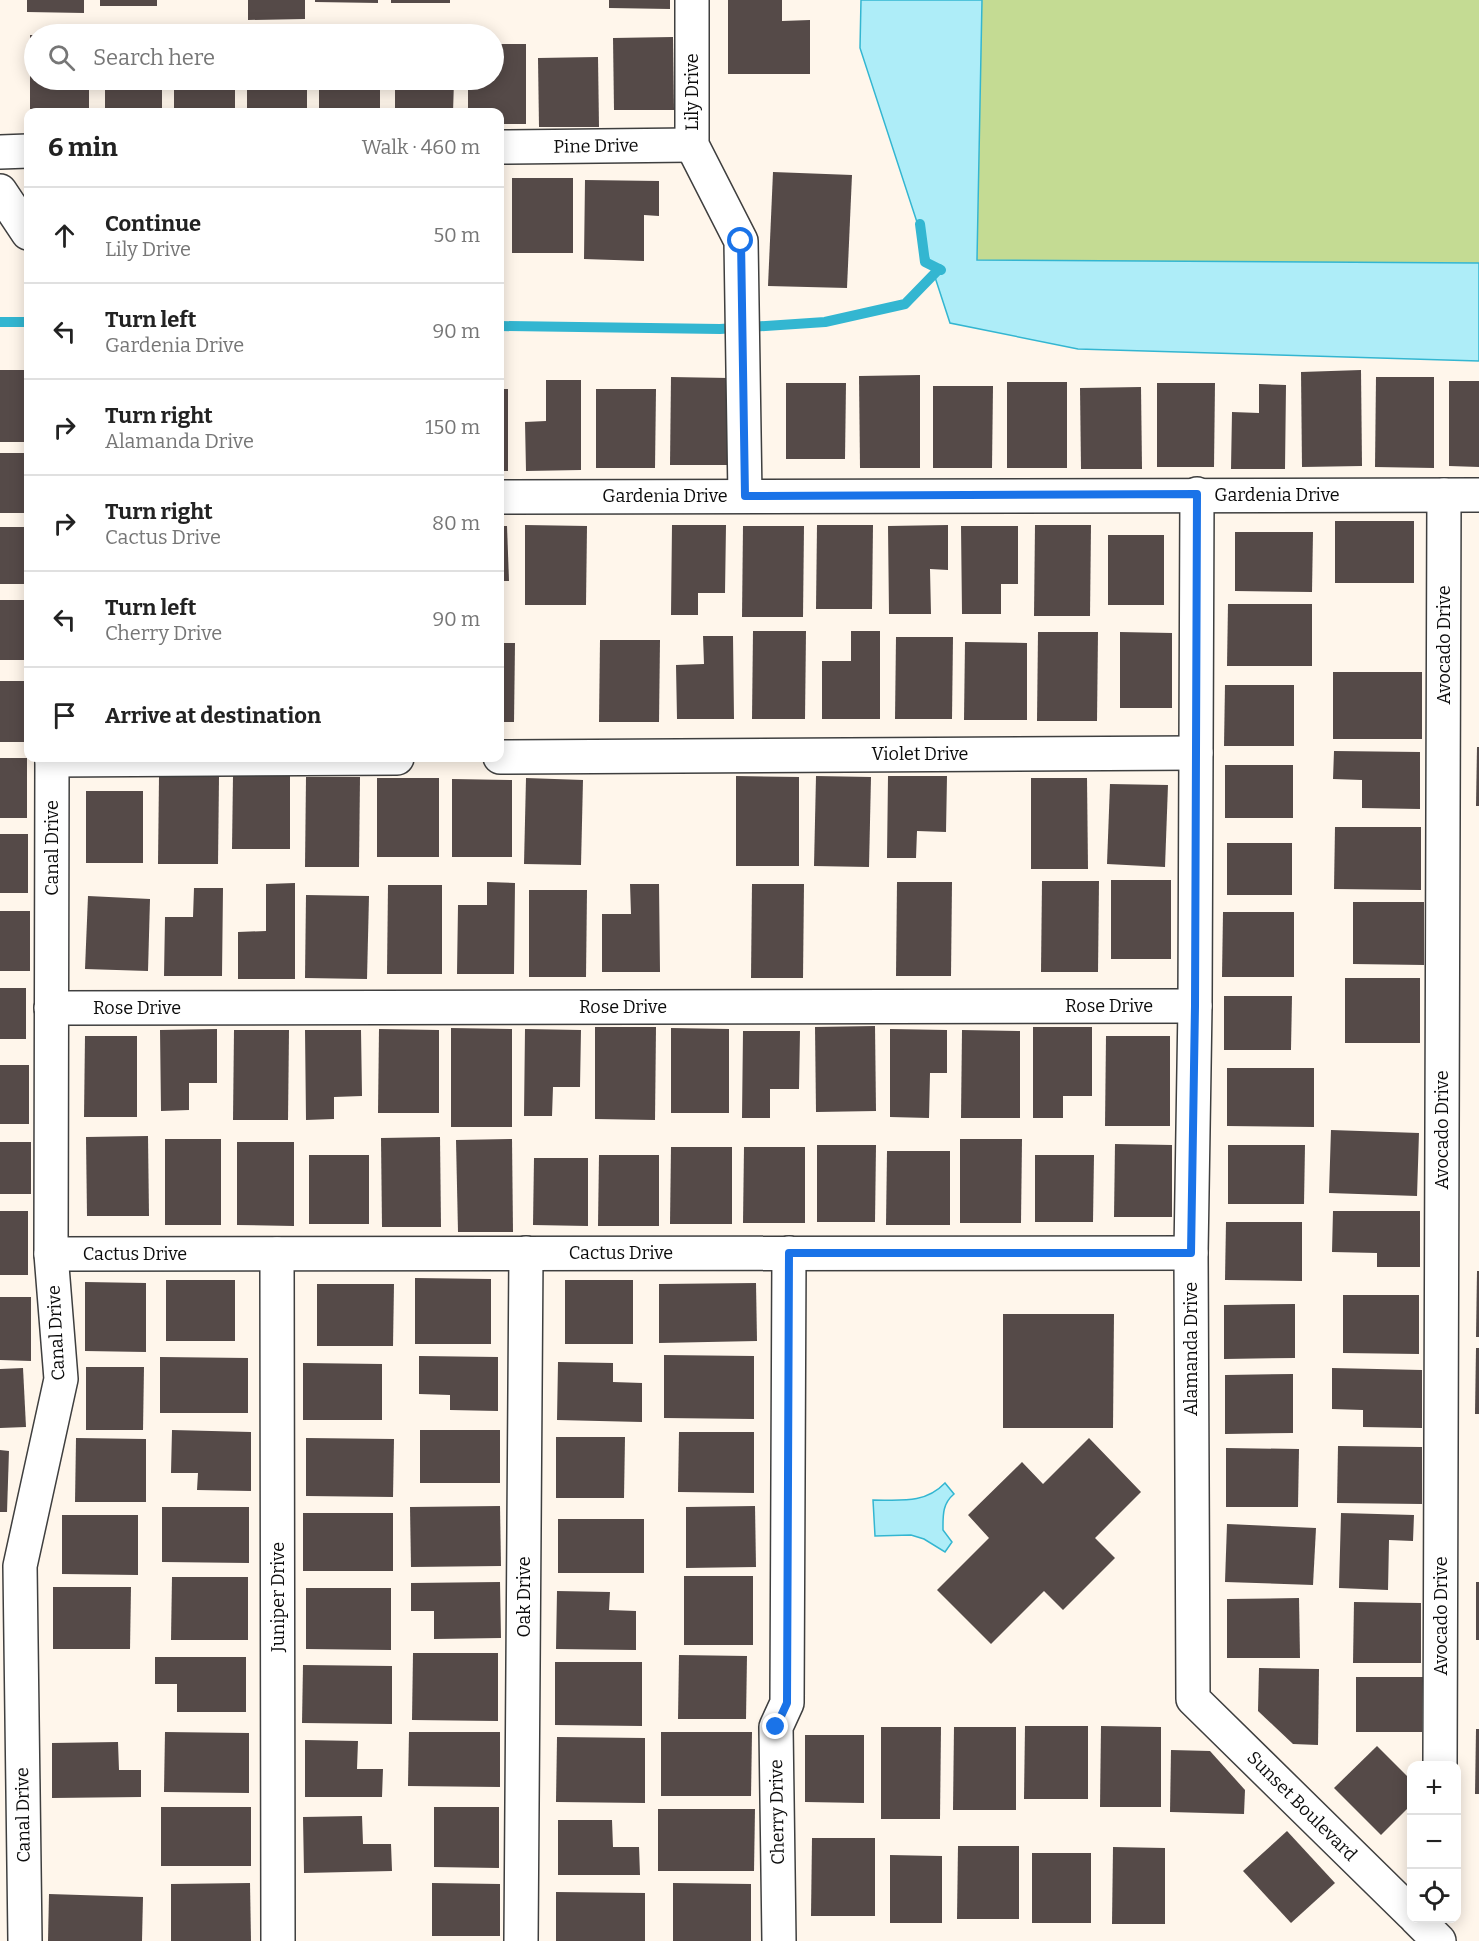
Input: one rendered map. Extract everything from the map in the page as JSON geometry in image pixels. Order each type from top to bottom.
[{"type":"street","name":"Lily Drive","points":[[692,0],[692,145],[741,241],[745,496]]},
{"type":"street","name":"Pine Drive","points":[[504,147],[692,145]]},
{"type":"street","points":[[0,152],[24,151]]},
{"type":"street","points":[[0,191],[24,227]]},
{"type":"street","name":"Alamanda Drive","points":[[1193,1699],[1191,1253],[1195,1006],[1197,494]]},
{"type":"street","name":"Avocado Drive","points":[[1440,1761],[1444,495]]},
{"type":"street","name":"Gardenia Drive","points":[[504,497],[1479,495]]},
{"type":"street","name":"Violet Drive","points":[[504,757],[1196,753]]},
{"type":"street","name":"Canal Drive","points":[[25,1941],[20,1566],[61,1379],[51,1254],[52,762]]},
{"type":"street","name":"Rose Drive","points":[[51,1008],[1195,1006]]},
{"type":"street","name":"Oak Drive","points":[[521,1941],[526,1253]]},
{"type":"street","name":"Cherry Drive","points":[[779,1941],[776,1727],[787,1703],[789,1253]]},
{"type":"street","name":"Cactus Drive","points":[[51,1254],[1191,1253]]},
{"type":"street","name":"Juniper Drive","points":[[277,1254],[278,1941]]},
{"type":"street","name":"Sunset Boulevard","points":[[1193,1699],[1407,1909]]},
{"type":"street","points":[[1421,1923],[1439,1941]]},
{"type":"street","points":[[1439,1941],[1440,1923]]},
{"type":"green space","points":[[982,0],[1479,0],[1479,263],[977,261]]},
{"type":"water","points":[[861,0],[982,0],[977,260],[1479,263],[1479,361],[1078,349],[950,323],[860,48]]},
{"type":"water","points":[[945,1483],[954,1494],[944,1510],[943,1530],[952,1542],[945,1552],[924,1539],[911,1535],[875,1536],[873,1500],[921,1498]]},
{"type":"building","points":[[27,0],[84,0],[84,13],[27,12]]},
{"type":"building","points":[[100,0],[157,0],[157,6],[100,6]]},
{"type":"building","points":[[248,0],[305,0],[305,19],[248,20]]},
{"type":"building","points":[[315,0],[378,0],[378,3],[315,2]]},
{"type":"building","points":[[391,0],[450,0],[450,3],[391,3]]},
{"type":"building","points":[[609,0],[670,0],[670,9],[609,8]]},
{"type":"building","points":[[728,0],[782,0],[782,21],[810,20],[810,74],[728,74]]},
{"type":"building","points":[[673,37],[674,110],[614,110],[613,38]]},
{"type":"building","points":[[504,44],[526,44],[526,124],[504,124],[504,108],[468,108],[468,90],[504,90]]},
{"type":"building","points":[[598,57],[599,127],[539,127],[538,58]]},
{"type":"building","points":[[30,90],[89,90],[89,108],[30,108]]},
{"type":"building","points":[[105,90],[162,90],[162,108],[105,108]]},
{"type":"building","points":[[174,90],[235,90],[235,108],[174,108]]},
{"type":"building","points":[[247,90],[307,90],[307,108],[247,108]]},
{"type":"building","points":[[319,90],[380,90],[380,108],[319,108]]},
{"type":"building","points":[[395,90],[454,90],[453,108],[395,108]]},
{"type":"building","points":[[773,172],[852,175],[847,288],[768,286]]},
{"type":"building","points":[[512,178],[573,178],[573,253],[512,253]]},
{"type":"building","points":[[585,180],[659,181],[659,216],[644,215],[644,261],[584,259]]},
{"type":"building","points":[[0,370],[24,370],[24,442],[0,442]]},
{"type":"building","points":[[1361,370],[1362,466],[1302,467],[1301,372]]},
{"type":"building","points":[[920,375],[920,468],[860,468],[859,376]]},
{"type":"building","points":[[671,377],[729,378],[729,465],[670,465]]},
{"type":"building","points":[[1376,377],[1434,377],[1434,468],[1375,467]]},
{"type":"building","points":[[546,380],[581,380],[581,470],[526,471],[525,422],[546,421]]},
{"type":"building","points":[[1449,381],[1479,381],[1479,467],[1449,466]]},
{"type":"building","points":[[1007,382],[1067,382],[1067,468],[1007,468]]},
{"type":"building","points":[[786,383],[846,383],[845,459],[786,459]]},
{"type":"building","points":[[1157,383],[1215,383],[1214,467],[1157,467]]},
{"type":"building","points":[[1259,384],[1286,385],[1285,469],[1231,469],[1232,412],[1259,413]]},
{"type":"building","points":[[933,386],[993,386],[992,468],[933,468]]},
{"type":"building","points":[[1141,387],[1142,469],[1081,469],[1080,388]]},
{"type":"building","points":[[504,389],[508,389],[508,471],[504,471]]},
{"type":"building","points":[[596,389],[656,389],[655,468],[596,468]]},
{"type":"building","points":[[0,453],[24,453],[24,513],[0,513]]},
{"type":"building","points":[[1335,521],[1414,521],[1414,583],[1335,583]]},
{"type":"building","points":[[525,525],[587,526],[586,605],[525,605]]},
{"type":"building","points":[[672,525],[726,525],[725,593],[698,593],[698,615],[671,615]]},
{"type":"building","points":[[817,525],[873,525],[872,609],[816,609]]},
{"type":"building","points":[[948,525],[948,570],[930,569],[931,614],[889,614],[888,526]]},
{"type":"building","points":[[1035,525],[1091,525],[1090,616],[1034,616]]},
{"type":"building","points":[[504,526],[507,526],[509,581],[504,581]]},
{"type":"building","points":[[743,526],[804,526],[803,617],[742,617]]},
{"type":"building","points":[[961,526],[1018,526],[1018,584],[1001,584],[1001,614],[962,614]]},
{"type":"building","points":[[0,527],[24,527],[24,584],[0,584]]},
{"type":"building","points":[[1235,532],[1313,532],[1312,592],[1235,591]]},
{"type":"building","points":[[1108,535],[1164,535],[1164,605],[1108,605]]},
{"type":"building","points":[[0,600],[24,600],[24,660],[0,660]]},
{"type":"building","points":[[1228,604],[1312,604],[1312,666],[1227,666]]},
{"type":"building","points":[[753,631],[806,631],[805,719],[752,719]]},
{"type":"building","points":[[851,631],[880,631],[880,719],[822,719],[822,661],[851,661]]},
{"type":"building","points":[[1038,632],[1098,632],[1097,721],[1037,721]]},
{"type":"building","points":[[1120,632],[1172,633],[1172,708],[1120,708]]},
{"type":"building","points":[[703,636],[733,636],[734,719],[677,719],[676,665],[704,664]]},
{"type":"building","points":[[896,637],[953,637],[952,719],[895,719]]},
{"type":"building","points":[[600,640],[660,640],[659,722],[599,722]]},
{"type":"building","points":[[965,642],[1027,643],[1027,720],[964,720]]},
{"type":"building","points":[[504,643],[515,643],[514,722],[504,722]]},
{"type":"building","points":[[1333,672],[1422,672],[1422,739],[1333,739]]},
{"type":"building","points":[[0,681],[24,681],[24,742],[0,742]]},
{"type":"building","points":[[1225,685],[1294,685],[1294,746],[1224,746]]},
{"type":"building","points":[[1477,747],[1479,747],[1479,806],[1476,806]]},
{"type":"building","points":[[1334,751],[1420,752],[1420,809],[1362,808],[1362,780],[1333,779]]},
{"type":"building","points":[[0,758],[24,758],[24,762],[27,762],[27,818],[0,818]]},
{"type":"building","points":[[1225,765],[1293,765],[1293,818],[1225,818]]},
{"type":"building","points":[[233,776],[290,776],[290,849],[232,849]]},
{"type":"building","points":[[736,776],[799,777],[799,866],[736,866]]},
{"type":"building","points":[[816,776],[871,777],[869,867],[814,866]]},
{"type":"building","points":[[888,776],[947,776],[946,832],[917,831],[916,858],[887,858]]},
{"type":"building","points":[[159,777],[219,777],[218,864],[158,864]]},
{"type":"building","points":[[306,777],[360,777],[359,867],[305,867]]},
{"type":"building","points":[[377,778],[439,778],[439,857],[377,857]]},
{"type":"building","points":[[526,778],[583,780],[581,865],[524,864]]},
{"type":"building","points":[[1031,778],[1087,778],[1088,869],[1031,869]]},
{"type":"building","points":[[452,779],[512,780],[512,857],[452,857]]},
{"type":"building","points":[[1110,784],[1168,785],[1165,867],[1107,864]]},
{"type":"building","points":[[86,791],[143,791],[143,863],[86,863]]},
{"type":"building","points":[[1335,827],[1421,827],[1421,890],[1334,889]]},
{"type":"building","points":[[0,834],[28,834],[28,893],[0,893]]},
{"type":"building","points":[[1227,843],[1292,843],[1292,895],[1227,895]]},
{"type":"building","points":[[1111,880],[1171,880],[1171,959],[1111,959]]},
{"type":"building","points":[[1042,881],[1099,881],[1098,972],[1041,972]]},
{"type":"building","points":[[487,882],[515,883],[514,974],[457,974],[458,905],[487,905]]},
{"type":"building","points":[[897,882],[952,882],[951,976],[896,976]]},
{"type":"building","points":[[295,883],[295,979],[238,979],[238,932],[266,931],[266,884]]},
{"type":"building","points":[[630,884],[659,884],[660,972],[602,972],[602,914],[631,914]]},
{"type":"building","points":[[752,884],[804,884],[803,978],[751,978]]},
{"type":"building","points":[[388,885],[442,885],[442,974],[387,974]]},
{"type":"building","points":[[194,888],[223,888],[222,976],[164,976],[165,917],[193,917]]},
{"type":"building","points":[[529,890],[587,890],[586,977],[529,977]]},
{"type":"building","points":[[306,895],[369,896],[367,979],[305,978]]},
{"type":"building","points":[[88,896],[150,899],[148,971],[85,969]]},
{"type":"building","points":[[1353,902],[1424,902],[1424,965],[1353,964]]},
{"type":"building","points":[[0,911],[30,911],[30,971],[0,971]]},
{"type":"building","points":[[1223,912],[1294,912],[1294,977],[1222,977]]},
{"type":"building","points":[[1345,978],[1420,978],[1420,1043],[1345,1043]]},
{"type":"building","points":[[0,988],[26,988],[26,1039],[0,1039]]},
{"type":"building","points":[[1224,996],[1292,996],[1291,1050],[1224,1050]]},
{"type":"building","points":[[875,1026],[876,1111],[816,1112],[815,1027]]},
{"type":"building","points":[[595,1027],[656,1027],[655,1120],[595,1119]]},
{"type":"building","points":[[1033,1027],[1092,1027],[1092,1096],[1063,1096],[1063,1118],[1033,1118]]},
{"type":"building","points":[[451,1028],[512,1029],[512,1127],[451,1127]]},
{"type":"building","points":[[671,1028],[729,1029],[729,1113],[671,1113]]},
{"type":"building","points":[[217,1029],[217,1083],[189,1083],[189,1110],[161,1111],[160,1030]]},
{"type":"building","points":[[379,1029],[439,1030],[439,1113],[378,1113]]},
{"type":"building","points":[[525,1029],[581,1030],[580,1087],[553,1087],[552,1116],[524,1116]]},
{"type":"building","points":[[890,1029],[947,1030],[947,1073],[930,1073],[929,1118],[890,1117]]},
{"type":"building","points":[[234,1030],[289,1030],[288,1120],[233,1120]]},
{"type":"building","points":[[305,1030],[361,1030],[362,1096],[334,1097],[334,1119],[306,1120]]},
{"type":"building","points":[[962,1030],[1020,1031],[1020,1118],[961,1118]]},
{"type":"building","points":[[743,1031],[800,1031],[799,1089],[770,1089],[770,1118],[742,1118]]},
{"type":"building","points":[[85,1036],[137,1036],[137,1117],[84,1117]]},
{"type":"building","points":[[1106,1036],[1170,1036],[1170,1126],[1105,1126]]},
{"type":"building","points":[[0,1065],[29,1065],[29,1124],[0,1124]]},
{"type":"building","points":[[1227,1068],[1314,1068],[1314,1127],[1227,1126]]},
{"type":"building","points":[[1331,1130],[1419,1133],[1417,1196],[1329,1193]]},
{"type":"building","points":[[148,1136],[149,1216],[87,1216],[86,1137]]},
{"type":"building","points":[[440,1137],[441,1227],[382,1227],[381,1138]]},
{"type":"building","points":[[165,1139],[221,1139],[221,1225],[165,1225]]},
{"type":"building","points":[[512,1139],[513,1232],[458,1232],[456,1140]]},
{"type":"building","points":[[960,1139],[1022,1139],[1021,1223],[960,1223]]},
{"type":"building","points":[[0,1142],[31,1142],[31,1194],[0,1194]]},
{"type":"building","points":[[237,1142],[294,1142],[294,1226],[237,1225]]},
{"type":"building","points":[[1115,1144],[1172,1145],[1172,1217],[1114,1217]]},
{"type":"building","points":[[817,1145],[876,1145],[875,1222],[817,1222]]},
{"type":"building","points":[[1228,1145],[1305,1145],[1304,1204],[1228,1204]]},
{"type":"building","points":[[671,1147],[732,1147],[732,1224],[670,1224]]},
{"type":"building","points":[[744,1147],[805,1147],[805,1223],[743,1223]]},
{"type":"building","points":[[887,1151],[950,1151],[950,1225],[886,1225]]},
{"type":"building","points":[[309,1155],[369,1155],[369,1224],[309,1224]]},
{"type":"building","points":[[599,1155],[659,1155],[659,1226],[598,1226]]},
{"type":"building","points":[[1035,1155],[1094,1155],[1093,1222],[1035,1222]]},
{"type":"building","points":[[534,1158],[588,1158],[588,1226],[533,1225]]},
{"type":"building","points":[[0,1211],[28,1211],[28,1275],[0,1275]]},
{"type":"building","points":[[1333,1211],[1420,1211],[1420,1267],[1377,1267],[1377,1253],[1332,1252]]},
{"type":"building","points":[[1226,1222],[1302,1222],[1302,1281],[1225,1280]]},
{"type":"building","points":[[1477,1271],[1479,1271],[1479,1337],[1476,1337]]},
{"type":"building","points":[[415,1278],[491,1279],[491,1344],[415,1344]]},
{"type":"building","points":[[166,1280],[235,1280],[235,1341],[166,1341]]},
{"type":"building","points":[[565,1280],[633,1280],[633,1344],[565,1344]]},
{"type":"building","points":[[85,1282],[146,1283],[146,1352],[85,1351]]},
{"type":"building","points":[[756,1283],[757,1341],[659,1343],[659,1284]]},
{"type":"building","points":[[317,1284],[394,1284],[393,1346],[317,1346]]},
{"type":"building","points":[[1343,1295],[1419,1295],[1419,1354],[1343,1353]]},
{"type":"building","points":[[0,1297],[31,1297],[31,1361],[0,1360]]},
{"type":"building","points":[[1295,1304],[1295,1358],[1224,1359],[1224,1305]]},
{"type":"building","points":[[1003,1314],[1114,1314],[1113,1428],[1003,1428]]},
{"type":"building","points":[[1476,1348],[1479,1348],[1479,1414],[1475,1414]]},
{"type":"building","points":[[664,1355],[754,1356],[754,1419],[664,1418]]},
{"type":"building","points":[[419,1356],[498,1357],[498,1411],[450,1410],[450,1395],[419,1394]]},
{"type":"building","points":[[160,1357],[248,1358],[248,1413],[160,1413]]},
{"type":"building","points":[[558,1362],[613,1363],[613,1382],[642,1383],[642,1422],[557,1420]]},
{"type":"building","points":[[303,1363],[382,1364],[382,1420],[303,1420]]},
{"type":"building","points":[[86,1367],[144,1367],[143,1430],[86,1430]]},
{"type":"building","points":[[23,1368],[26,1427],[0,1428],[0,1369]]},
{"type":"building","points":[[1332,1368],[1422,1370],[1422,1428],[1363,1427],[1363,1410],[1332,1409]]},
{"type":"building","points":[[1293,1374],[1293,1433],[1225,1434],[1225,1375]]},
{"type":"building","points":[[172,1430],[251,1432],[251,1491],[197,1490],[198,1473],[171,1473]]},
{"type":"building","points":[[420,1430],[500,1430],[500,1483],[420,1483]]},
{"type":"building","points":[[679,1432],[754,1432],[754,1493],[678,1492]]},
{"type":"building","points":[[556,1437],[625,1437],[624,1498],[556,1498]]},
{"type":"building","points":[[76,1438],[146,1439],[146,1502],[75,1502]]},
{"type":"building","points":[[306,1438],[394,1439],[393,1497],[306,1496]]},
{"type":"building","points":[[1089,1438],[1141,1492],[1095,1538],[1115,1558],[1063,1610],[1044,1591],[991,1644],[937,1590],[989,1538],[968,1515],[1022,1462],[1043,1484]]},
{"type":"building","points":[[1338,1446],[1422,1447],[1422,1504],[1337,1503]]},
{"type":"building","points":[[1226,1448],[1299,1449],[1298,1507],[1226,1507]]},
{"type":"building","points":[[0,1450],[9,1451],[7,1512],[0,1512]]},
{"type":"building","points":[[500,1506],[501,1566],[411,1567],[410,1507]]},
{"type":"building","points":[[755,1506],[756,1567],[686,1568],[686,1507]]},
{"type":"building","points":[[162,1507],[249,1507],[249,1563],[162,1562]]},
{"type":"building","points":[[303,1513],[393,1513],[393,1571],[303,1571]]},
{"type":"building","points":[[1341,1513],[1414,1515],[1413,1541],[1389,1540],[1388,1590],[1339,1588]]},
{"type":"building","points":[[62,1515],[138,1515],[138,1575],[62,1574]]},
{"type":"building","points":[[558,1519],[644,1519],[644,1573],[558,1573]]},
{"type":"building","points":[[1227,1524],[1316,1528],[1313,1585],[1225,1582]]},
{"type":"building","points":[[684,1576],[753,1576],[753,1645],[684,1645]]},
{"type":"building","points":[[172,1577],[248,1577],[248,1640],[171,1640]]},
{"type":"building","points":[[500,1582],[501,1638],[434,1639],[434,1611],[411,1611],[411,1583]]},
{"type":"building","points":[[1476,1582],[1479,1582],[1479,1640],[1476,1640]]},
{"type":"building","points":[[53,1587],[131,1587],[130,1649],[53,1649]]},
{"type":"building","points":[[306,1588],[391,1588],[391,1650],[306,1649]]},
{"type":"building","points":[[557,1591],[610,1592],[609,1610],[636,1611],[636,1650],[556,1649]]},
{"type":"building","points":[[1299,1598],[1300,1658],[1227,1658],[1227,1599]]},
{"type":"building","points":[[1354,1602],[1421,1603],[1421,1663],[1353,1663]]},
{"type":"building","points":[[413,1653],[498,1653],[498,1721],[412,1720]]},
{"type":"building","points":[[679,1655],[747,1656],[746,1719],[678,1719]]},
{"type":"building","points":[[155,1657],[246,1657],[246,1712],[177,1712],[177,1684],[155,1684]]},
{"type":"building","points":[[555,1662],[642,1662],[642,1726],[555,1725]]},
{"type":"building","points":[[303,1665],[392,1666],[392,1724],[302,1723]]},
{"type":"building","points":[[1259,1668],[1319,1669],[1318,1745],[1293,1744],[1258,1711]]},
{"type":"building","points":[[1356,1677],[1423,1677],[1422,1732],[1356,1732]]},
{"type":"building","points":[[1025,1726],[1088,1726],[1088,1799],[1024,1799]]},
{"type":"building","points":[[1101,1726],[1161,1727],[1161,1807],[1100,1807]]},
{"type":"building","points":[[881,1727],[941,1727],[940,1819],[881,1819]]},
{"type":"building","points":[[954,1727],[1016,1727],[1016,1810],[953,1810]]},
{"type":"building","points":[[1476,1729],[1479,1729],[1479,1794],[1475,1794]]},
{"type":"building","points":[[165,1732],[249,1733],[249,1793],[164,1792]]},
{"type":"building","points":[[409,1732],[500,1732],[500,1787],[408,1786]]},
{"type":"building","points":[[661,1732],[752,1732],[751,1796],[661,1796]]},
{"type":"building","points":[[805,1735],[864,1735],[864,1803],[805,1802]]},
{"type":"building","points":[[557,1737],[645,1738],[645,1803],[556,1802]]},
{"type":"building","points":[[305,1740],[358,1741],[357,1769],[383,1769],[382,1797],[305,1797]]},
{"type":"building","points":[[118,1742],[119,1770],[141,1770],[141,1797],[52,1798],[52,1743]]},
{"type":"building","points":[[1377,1746],[1407,1776],[1407,1809],[1381,1835],[1334,1788]]},
{"type":"building","points":[[1171,1750],[1210,1751],[1245,1790],[1244,1814],[1170,1812]]},
{"type":"building","points":[[161,1807],[251,1807],[251,1866],[161,1866]]},
{"type":"building","points":[[434,1807],[499,1807],[499,1868],[434,1867]]},
{"type":"building","points":[[658,1809],[755,1809],[754,1871],[658,1871]]},
{"type":"building","points":[[362,1816],[363,1844],[391,1844],[392,1871],[304,1873],[303,1817]]},
{"type":"building","points":[[558,1820],[612,1820],[613,1847],[639,1847],[640,1875],[558,1875]]},
{"type":"building","points":[[1287,1831],[1335,1883],[1291,1923],[1243,1871]]},
{"type":"building","points":[[812,1838],[875,1838],[875,1916],[811,1916]]},
{"type":"building","points":[[958,1846],[1019,1846],[1019,1919],[957,1919]]},
{"type":"building","points":[[1113,1847],[1165,1848],[1165,1924],[1112,1924]]},
{"type":"building","points":[[1032,1853],[1091,1853],[1091,1923],[1032,1923]]},
{"type":"building","points":[[890,1855],[942,1856],[942,1923],[890,1923]]},
{"type":"building","points":[[250,1883],[251,1941],[171,1941],[171,1884]]},
{"type":"building","points":[[432,1883],[500,1884],[500,1936],[432,1936]]},
{"type":"building","points":[[673,1883],[751,1884],[751,1941],[673,1941]]},
{"type":"building","points":[[556,1892],[645,1893],[645,1941],[556,1941]]},
{"type":"building","points":[[49,1894],[143,1897],[142,1941],[48,1941]]},
{"type":"waterway","points":[[920,224],[925,262],[941,270]]},
{"type":"waterway","points":[[504,326],[720,329],[825,322],[905,304],[939,269]]},
{"type":"waterway","points":[[0,322],[24,322]]},
{"type":"route","points":[[741,241],[745,496],[1197,494],[1195,1006],[1191,1253],[789,1253],[787,1703],[776,1727]]}]
